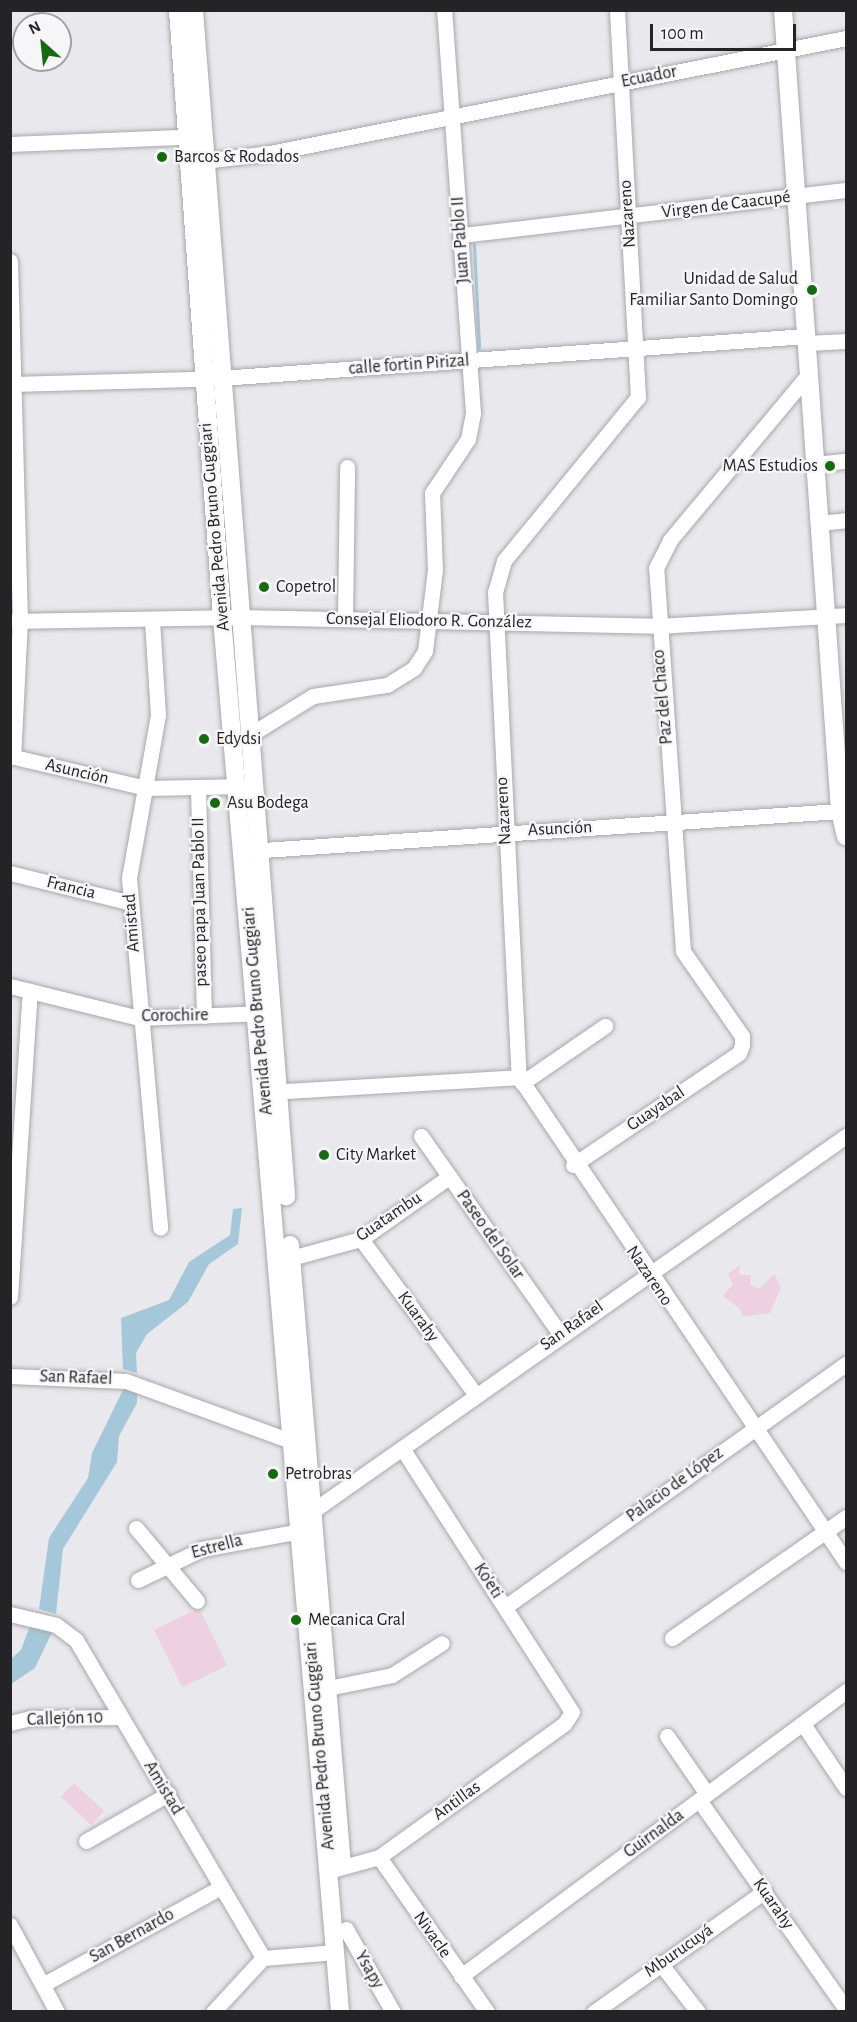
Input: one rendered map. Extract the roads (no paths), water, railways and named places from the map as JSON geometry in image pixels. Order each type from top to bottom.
[{"type":"main road","name":"Avenida Pedro Bruno Guggiari","points":[[178,10],[195,136],[230,617],[302,1445]]},
{"type":"main road","name":"Avenida Pedro Bruno Guggiari","points":[[194,10],[195,136]]},
{"type":"main road","points":[[783,10],[840,811],[846,836]]},
{"type":"main road","name":"Avenida Pedro Bruno Guggiari","points":[[230,617],[248,736],[246,786]]},
{"type":"main road","name":"Avenida Pedro Bruno Guggiari","points":[[271,1091],[291,1258],[306,1520],[336,1869],[346,1929],[352,2012]]},
{"type":"main road","name":"Avenida Pedro Bruno Guggiari","points":[[306,1520],[328,1688],[340,2012]]},
{"type":"street","name":"Juan Pablo II","points":[[248,736],[314,696],[398,680],[421,661],[430,621],[435,570],[432,493],[468,439],[472,413],[462,235],[444,10]]},
{"type":"street","name":"Nazareno","points":[[616,10],[638,397],[632,409],[504,561],[495,592],[505,832],[520,1080],[573,1165],[846,1562]]},
{"type":"street","name":"Ecuador","points":[[197,162],[451,118],[846,38]]},
{"type":"street","points":[[10,144],[195,136]]},
{"type":"street","name":"Virgen de Caacupé","points":[[462,235],[846,190]]},
{"type":"street","points":[[10,261],[14,384],[15,620],[12,757]]},
{"type":"street","name":"calle fortin Pirizal","points":[[14,384],[212,378],[468,362],[637,348],[806,339],[846,341]]},
{"type":"street","name":"Paz del Chaco","points":[[739,1053],[742,1036],[683,951],[675,823],[657,626],[660,554],[809,374]]},
{"type":"street","points":[[815,464],[846,461]]},
{"type":"street","points":[[345,619],[347,467]]},
{"type":"street","points":[[819,523],[846,520]]},
{"type":"street","name":"Consejal Eliodoro R. González","points":[[15,620],[152,620],[230,617],[657,626],[846,615]]},
{"type":"street","name":"Amistad","points":[[152,620],[158,715],[146,788],[130,855],[139,1018],[149,1078],[160,1228]]},
{"type":"street","name":"Asunción","points":[[12,757],[146,788],[198,789],[246,786]]},
{"type":"street","name":"paseo papa Juan Pablo II","points":[[198,789],[204,1016]]},
{"type":"street","name":"Asunción","points":[[251,851],[840,811]]},
{"type":"street","name":"Francia","points":[[10,873],[131,903]]},
{"type":"street","name":"Corochire","points":[[10,986],[139,1018],[265,1013]]},
{"type":"street","points":[[10,1297],[14,1134],[30,991]]},
{"type":"street","points":[[271,1091],[520,1080],[605,1026]]},
{"type":"street","name":"Guayabal","points":[[573,1165],[739,1053]]},
{"type":"street","name":"Paseo del Solar","points":[[421,1136],[560,1334]]},
{"type":"street","name":"San Rafael","points":[[306,1520],[560,1334],[846,1137]]},
{"type":"street","name":"Guatambu","points":[[291,1258],[361,1239],[448,1177]]},
{"type":"street","name":"Kuarahy","points":[[361,1239],[476,1395]]},
{"type":"street","name":"Palacio de López","points":[[506,1607],[846,1364]]},
{"type":"street","name":"San Rafael","points":[[10,1376],[126,1381],[149,1386],[302,1445]]},
{"type":"street","name":"Ko'eti","points":[[404,1450],[573,1712]]},
{"type":"street","points":[[672,1638],[846,1517]]},
{"type":"street","name":"Estrella","points":[[138,1580],[168,1563],[228,1542],[306,1520]]},
{"type":"street","points":[[136,1528],[198,1601]]},
{"type":"street","name":"Amistad","points":[[10,1614],[30,1616],[56,1625],[76,1640],[263,1958]]},
{"type":"street","points":[[328,1688],[392,1675],[442,1643]]},
{"type":"street","name":"Guirnalda","points":[[461,1976],[846,1691]]},
{"type":"street","name":"Antillas","points":[[336,1869],[379,1857],[564,1724],[573,1712]]},
{"type":"street","name":"Callejón 10","points":[[10,1723],[30,1718],[120,1717]]},
{"type":"street","points":[[803,1724],[846,1788]]},
{"type":"street","name":"Kuarahy","points":[[666,1736],[765,1892],[846,2009]]},
{"type":"street","points":[[86,1841],[168,1794]]},
{"type":"street","name":"Nivacle","points":[[379,1857],[487,2012]]},
{"type":"street","name":"San Bernardo","points":[[44,1984],[221,1887]]},
{"type":"street","name":"Mburucuyá","points":[[594,2012],[660,1963],[765,1892]]},
{"type":"street","points":[[10,1925],[44,1984],[57,2012]]},
{"type":"street","name":"Ysapy","points":[[346,1929],[393,2012]]},
{"type":"street","points":[[213,2012],[263,1958],[336,1952]]},
{"type":"street","points":[[660,1963],[698,2012]]},
{"type":"water","points":[[242,1208],[238,1244],[209,1264],[188,1302],[147,1334],[136,1353],[137,1373],[123,1369],[121,1318],[169,1300],[189,1262],[230,1235],[233,1209]]},
{"type":"water","points":[[124,1388],[137,1392],[137,1403],[119,1436],[117,1462],[63,1549],[56,1614],[39,1609],[49,1538],[88,1478],[92,1453]]},
{"type":"water","points":[[31,1623],[53,1630],[35,1668],[11,1684],[11,1659],[21,1650]]},
{"type":"waterway","points":[[474,244],[479,347]]},
{"type":"place","name":"Barcos & Rodados","points":[[162,157]]},
{"type":"place","name":"Unidad de Salud Familiar Santo Domingo","points":[[812,290]]},
{"type":"place","name":"MAS Estudios","points":[[830,466]]},
{"type":"place","name":"Copetrol","points":[[264,587]]},
{"type":"place","name":"Edydsi","points":[[204,739]]},
{"type":"place","name":"Asu Bodega","points":[[215,803]]},
{"type":"place","name":"City Market","points":[[324,1155]]},
{"type":"place","name":"Petrobras","points":[[273,1474]]},
{"type":"place","name":"Mecanica Gral","points":[[296,1620]]}]
